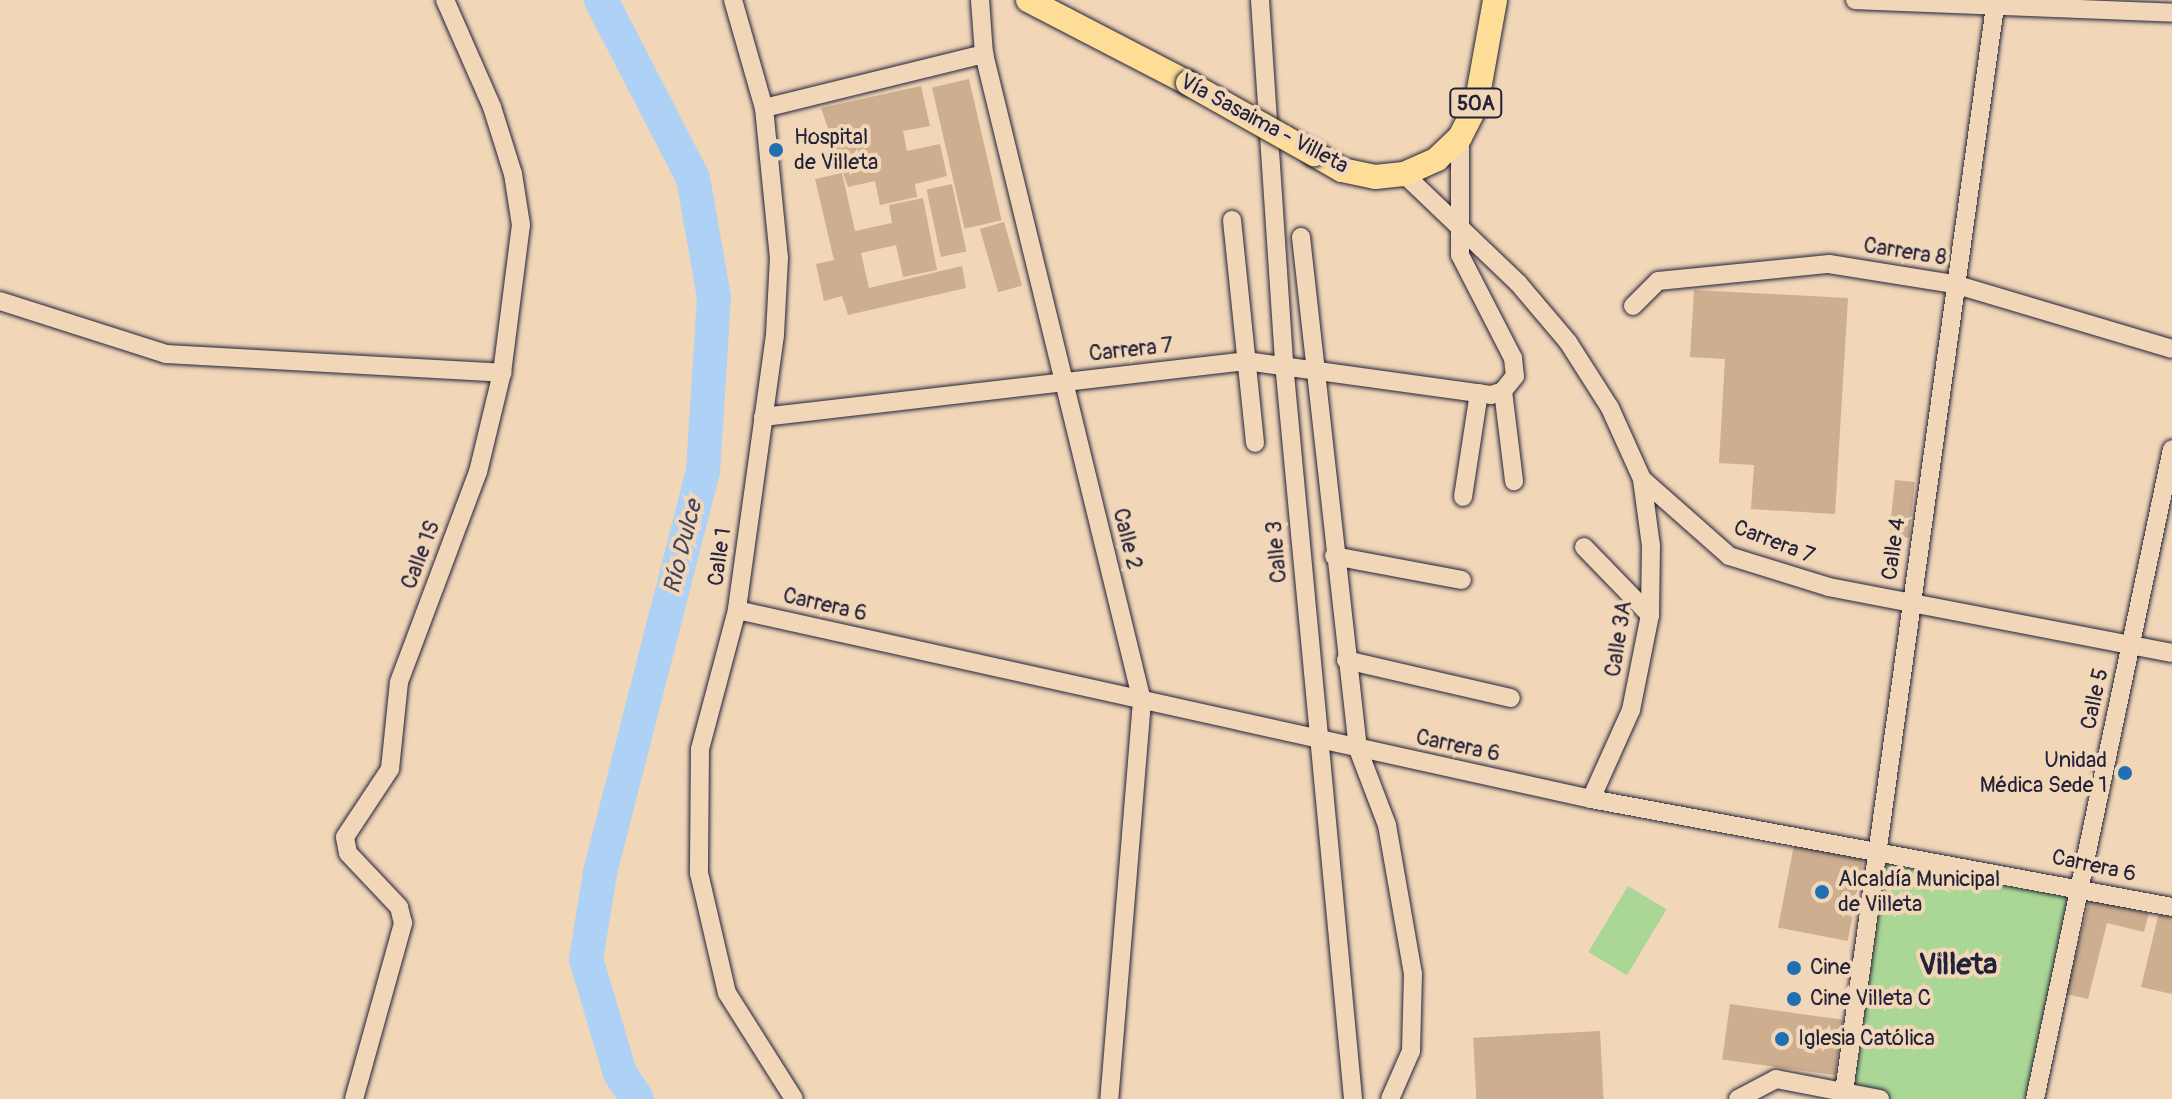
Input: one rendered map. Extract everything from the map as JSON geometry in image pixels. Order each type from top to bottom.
[{"type":"main road","name":"Vía Sasaima - Villeta","points":[[1028,0],[1188,83],[1342,170],[1375,177],[1404,174],[1437,159],[1460,137],[1476,106],[1495,0]]},
{"type":"street","name":"Calle 1S","points":[[354,1099],[403,923],[399,907],[348,853],[345,837],[390,769],[399,682],[478,472],[502,373],[521,225],[515,187],[492,107],[445,0]]},
{"type":"street","name":"Calle 1","points":[[733,0],[764,108],[779,258],[763,417],[737,610],[700,749],[699,873],[727,993],[794,1099]]},
{"type":"street","name":"Calle 2","points":[[980,0],[984,54],[1142,701],[1109,1099]]},
{"type":"street","name":"Calle 3","points":[[1260,0],[1284,363],[1353,1099]]},
{"type":"street","points":[[1859,1],[1995,6],[2058,4],[2172,13]]},
{"type":"street","name":"Calle 4","points":[[1843,1095],[1995,6]]},
{"type":"street","points":[[764,108],[984,54]]},
{"type":"street","points":[[1460,137],[1461,230],[1466,274],[1513,358],[1515,376],[1503,391],[1514,481]]},
{"type":"street","name":"Carrera 7","points":[[1404,174],[1518,283],[1568,342],[1610,408],[1642,479],[1729,556],[1829,587],[2172,653]]},
{"type":"street","points":[[1232,220],[1255,443]]},
{"type":"street","points":[[1301,237],[1334,556],[1358,749],[1387,825],[1413,974],[1411,1051],[1390,1099]]},
{"type":"street","name":"Carrera 8","points":[[1633,306],[1658,281],[1765,267],[1829,264],[1954,284],[2172,349]]},
{"type":"street","points":[[0,301],[166,354],[502,373]]},
{"type":"street","name":"Carrera 7","points":[[763,417],[1246,361],[1313,366],[1479,393],[1503,391]]},
{"type":"street","points":[[1463,497],[1479,393]]},
{"type":"street","name":"Calle 5","points":[[2035,1099],[2172,449]]},
{"type":"street","name":"Calle 3A","points":[[1591,799],[1631,710],[1650,615],[1651,546],[1642,479]]},
{"type":"street","points":[[1584,547],[1650,615]]},
{"type":"street","points":[[1334,556],[1462,580]]},
{"type":"street","name":"Carrera 6","points":[[737,610],[1591,799],[1877,848],[2172,907]]},
{"type":"street","points":[[1346,660],[1511,698]]},
{"type":"street","points":[[1738,1099],[1776,1079],[1843,1095],[1880,1099]]},
{"type":"green space","points":[[1877,848],[2080,888],[2035,1099],[1880,1099],[1844,1090]]},
{"type":"green space","points":[[1628,886],[1667,909],[1627,975],[1588,952]]},
{"type":"building","points":[[969,79],[1002,220],[965,229],[932,88]]},
{"type":"building","points":[[921,86],[930,126],[903,131],[907,151],[940,144],[947,176],[915,184],[917,197],[880,205],[875,181],[848,187],[821,108]]},
{"type":"building","points":[[842,173],[855,231],[892,223],[889,205],[923,198],[937,270],[903,277],[896,245],[861,253],[869,288],[962,266],[966,288],[848,315],[842,296],[824,301],[816,264],[834,260],[815,179]]},
{"type":"building","points":[[952,184],[966,251],[941,257],[927,189]]},
{"type":"building","points":[[1004,222],[1022,285],[998,292],[980,229]]},
{"type":"building","points":[[1694,290],[1848,298],[1835,514],[1751,509],[1754,465],[1719,463],[1725,359],[1690,357]]},
{"type":"building","points":[[1895,480],[1915,482],[1909,538],[1889,536]]},
{"type":"building","name":"Alcaldía Municipal de Villeta","points":[[1794,845],[1864,859],[1848,941],[1778,927]]},
{"type":"building","points":[[2090,898],[2149,913],[2144,932],[2107,923],[2088,999],[2066,994]]},
{"type":"building","points":[[2159,913],[2172,916],[2172,994],[2141,987]]},
{"type":"building","name":"Iglesia Católica","points":[[1730,1004],[1843,1020],[1835,1075],[1722,1059]]},
{"type":"building","points":[[1600,1031],[1604,1099],[1476,1099],[1473,1038]]},
{"type":"waterway","name":"Río Dulce","points":[[601,0],[693,178],[714,297],[703,471],[600,873],[586,959],[620,1073],[637,1099]]},
{"type":"place","name":"Hospital de Villeta","points":[[776,150]]},
{"type":"place","name":"Unidad Médica Sede 1","points":[[2125,773]]},
{"type":"place","name":"Alcaldía Municipal de Villeta","points":[[1822,892]]},
{"type":"place","name":"Cine","points":[[1794,968]]},
{"type":"place","name":"Cine Villeta C","points":[[1794,999]]},
{"type":"place","name":"Iglesia Católica","points":[[1782,1039]]},
{"type":"district","name":"Villeta","points":[[1958,965]]}]
